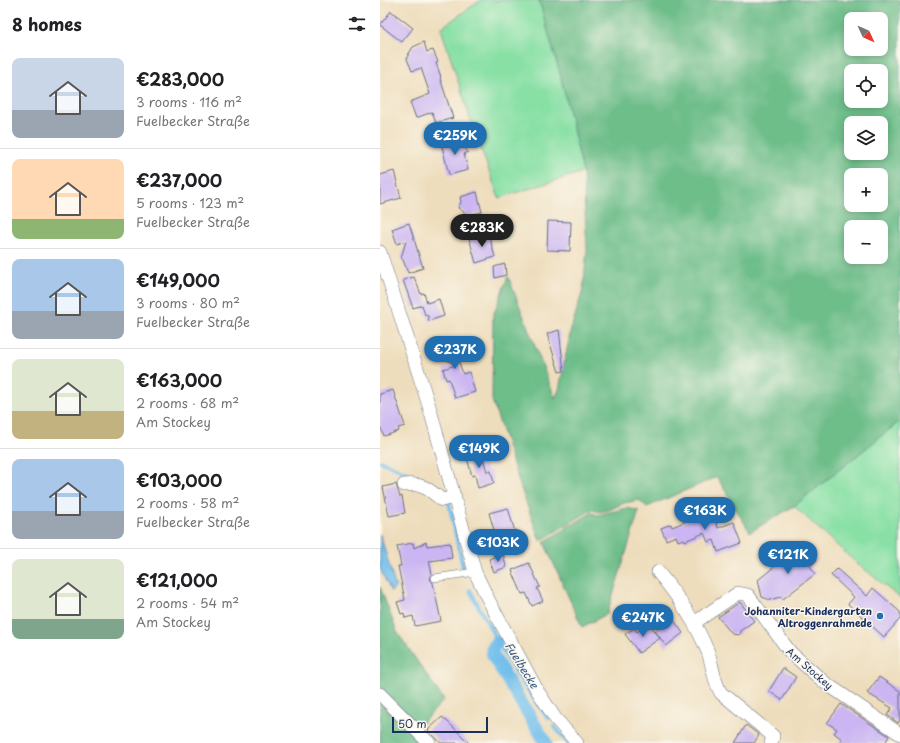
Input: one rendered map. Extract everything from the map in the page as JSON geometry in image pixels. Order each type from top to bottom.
[{"type":"street","points":[[380,252],[429,406],[476,572],[489,601],[537,690],[555,718],[577,743]]},
{"type":"street","points":[[404,485],[422,485],[442,500],[455,497]]},
{"type":"street","points":[[658,572],[694,623],[709,654],[716,685],[721,693],[773,736],[771,743]]},
{"type":"street","name":"Am Stockey","points":[[694,623],[738,593],[748,595],[790,652],[824,682],[900,734]]},
{"type":"street","points":[[380,694],[430,743]]},
{"type":"lane","points":[[435,578],[476,572]]},
{"type":"green space","points":[[481,0],[539,0],[561,77],[583,172],[499,198],[473,127],[441,28]]},
{"type":"green space","points":[[539,0],[900,0],[900,421],[794,506],[750,532],[717,477],[647,507],[639,500],[624,503],[609,510],[599,512],[591,510],[540,541],[492,400],[493,316],[508,276],[555,398],[559,390],[571,329],[583,290],[587,250],[583,172],[561,77]]},
{"type":"green space","points":[[900,421],[900,598],[852,559],[794,506]]},
{"type":"green space","points":[[627,508],[639,511],[607,614],[582,627],[544,542],[591,513],[598,515]]},
{"type":"green space","points":[[380,587],[397,632],[444,700],[419,726],[380,688]]},
{"type":"green space","points":[[380,703],[422,743],[380,743]]},
{"type":"water","points":[[380,534],[395,585],[395,588],[391,592],[380,569]]},
{"type":"building","points":[[391,11],[413,28],[402,42],[380,25]]},
{"type":"building","points":[[424,42],[427,52],[433,50],[438,62],[436,63],[441,77],[440,78],[453,118],[436,123],[432,112],[416,118],[410,102],[430,94],[421,68],[412,71],[407,59],[413,47]]},
{"type":"building","points":[[460,138],[462,144],[468,152],[464,154],[468,170],[449,175],[441,142]]},
{"type":"building","points":[[394,171],[401,198],[380,204],[380,175]]},
{"type":"building","points":[[477,192],[482,212],[465,216],[464,212],[458,208],[461,202],[460,197]]},
{"type":"building","points":[[548,221],[571,222],[570,251],[547,250]]},
{"type":"building","points":[[409,223],[423,268],[408,273],[401,258],[406,241],[397,244],[392,229]]},
{"type":"building","points":[[488,232],[495,257],[476,263],[469,238]]},
{"type":"building","points":[[505,264],[506,275],[495,278],[494,267]]},
{"type":"building","points":[[414,277],[421,294],[424,293],[427,303],[439,299],[444,316],[429,321],[428,316],[425,315],[422,305],[413,308],[403,280]]},
{"type":"building","points":[[559,330],[564,371],[559,372],[547,334]]},
{"type":"building","points":[[451,338],[463,374],[469,372],[475,392],[455,398],[449,379],[446,380],[443,369],[456,365],[437,355],[439,351],[436,343]]},
{"type":"building","points":[[393,390],[405,426],[398,428],[399,431],[384,436],[380,426],[380,394]]},
{"type":"building","points":[[481,450],[487,472],[491,471],[494,483],[478,488],[475,475],[472,476],[466,454]]},
{"type":"building","points":[[396,484],[400,497],[402,496],[405,513],[389,516],[383,487]]},
{"type":"building","points":[[508,508],[515,532],[496,537],[489,513]]},
{"type":"building","points":[[711,508],[718,528],[734,522],[742,543],[718,552],[714,540],[708,542],[704,533],[685,541],[684,539],[678,541],[676,536],[666,540],[661,528],[671,524],[672,527],[699,516],[697,513]]},
{"type":"building","points":[[426,542],[427,546],[450,543],[452,558],[429,561],[432,574],[430,579],[433,583],[441,621],[415,626],[413,616],[405,618],[404,613],[401,614],[397,602],[405,600],[398,566],[401,566],[397,546],[413,543],[414,548]]},
{"type":"building","points":[[804,547],[809,552],[810,551],[817,560],[810,566],[815,574],[783,599],[780,597],[770,600],[762,597],[758,580],[796,549],[798,552]]},
{"type":"building","points":[[503,553],[506,567],[494,572],[489,559]]},
{"type":"building","points":[[529,563],[540,587],[537,588],[543,601],[532,606],[526,593],[522,594],[512,570]]},
{"type":"building","name":"Johanniter-Kindergarten Altroggenrahmede","points":[[837,569],[867,596],[873,588],[900,612],[900,619],[884,637],[848,604],[854,597],[831,575]]},
{"type":"building","points":[[740,602],[754,621],[740,631],[739,635],[732,634],[718,617]]},
{"type":"building","points":[[672,618],[683,633],[666,646],[655,631]]},
{"type":"building","points":[[649,623],[660,638],[639,653],[625,634],[634,628],[637,632]]},
{"type":"building","points":[[783,668],[796,677],[782,700],[769,691]]},
{"type":"building","points":[[879,677],[900,691],[900,720],[898,723],[887,715],[892,708],[867,693]]},
{"type":"building","points":[[841,704],[889,736],[885,743],[838,743],[842,739],[834,733],[837,729],[827,723]]},
{"type":"building","points":[[442,717],[469,743],[441,743],[428,730]]},
{"type":"building","points":[[746,725],[759,735],[754,743],[735,743]]},
{"type":"waterway","name":"Fuelbecke","points":[[380,461],[425,481]]},
{"type":"waterway","name":"Fuelbecke","points":[[431,484],[442,490]]},
{"type":"waterway","name":"Fuelbecke","points":[[449,503],[463,567]]},
{"type":"waterway","name":"Fuelbecke","points":[[470,590],[506,656],[548,718]]},
{"type":"waterway","points":[[497,641],[492,649],[493,656],[546,743]]},
{"type":"waterway","name":"Fuelbecke","points":[[554,726],[568,743]]},
{"type":"place","name":"Johanniter-Kindergarten Altroggenrahmede","points":[[880,616]]}]
